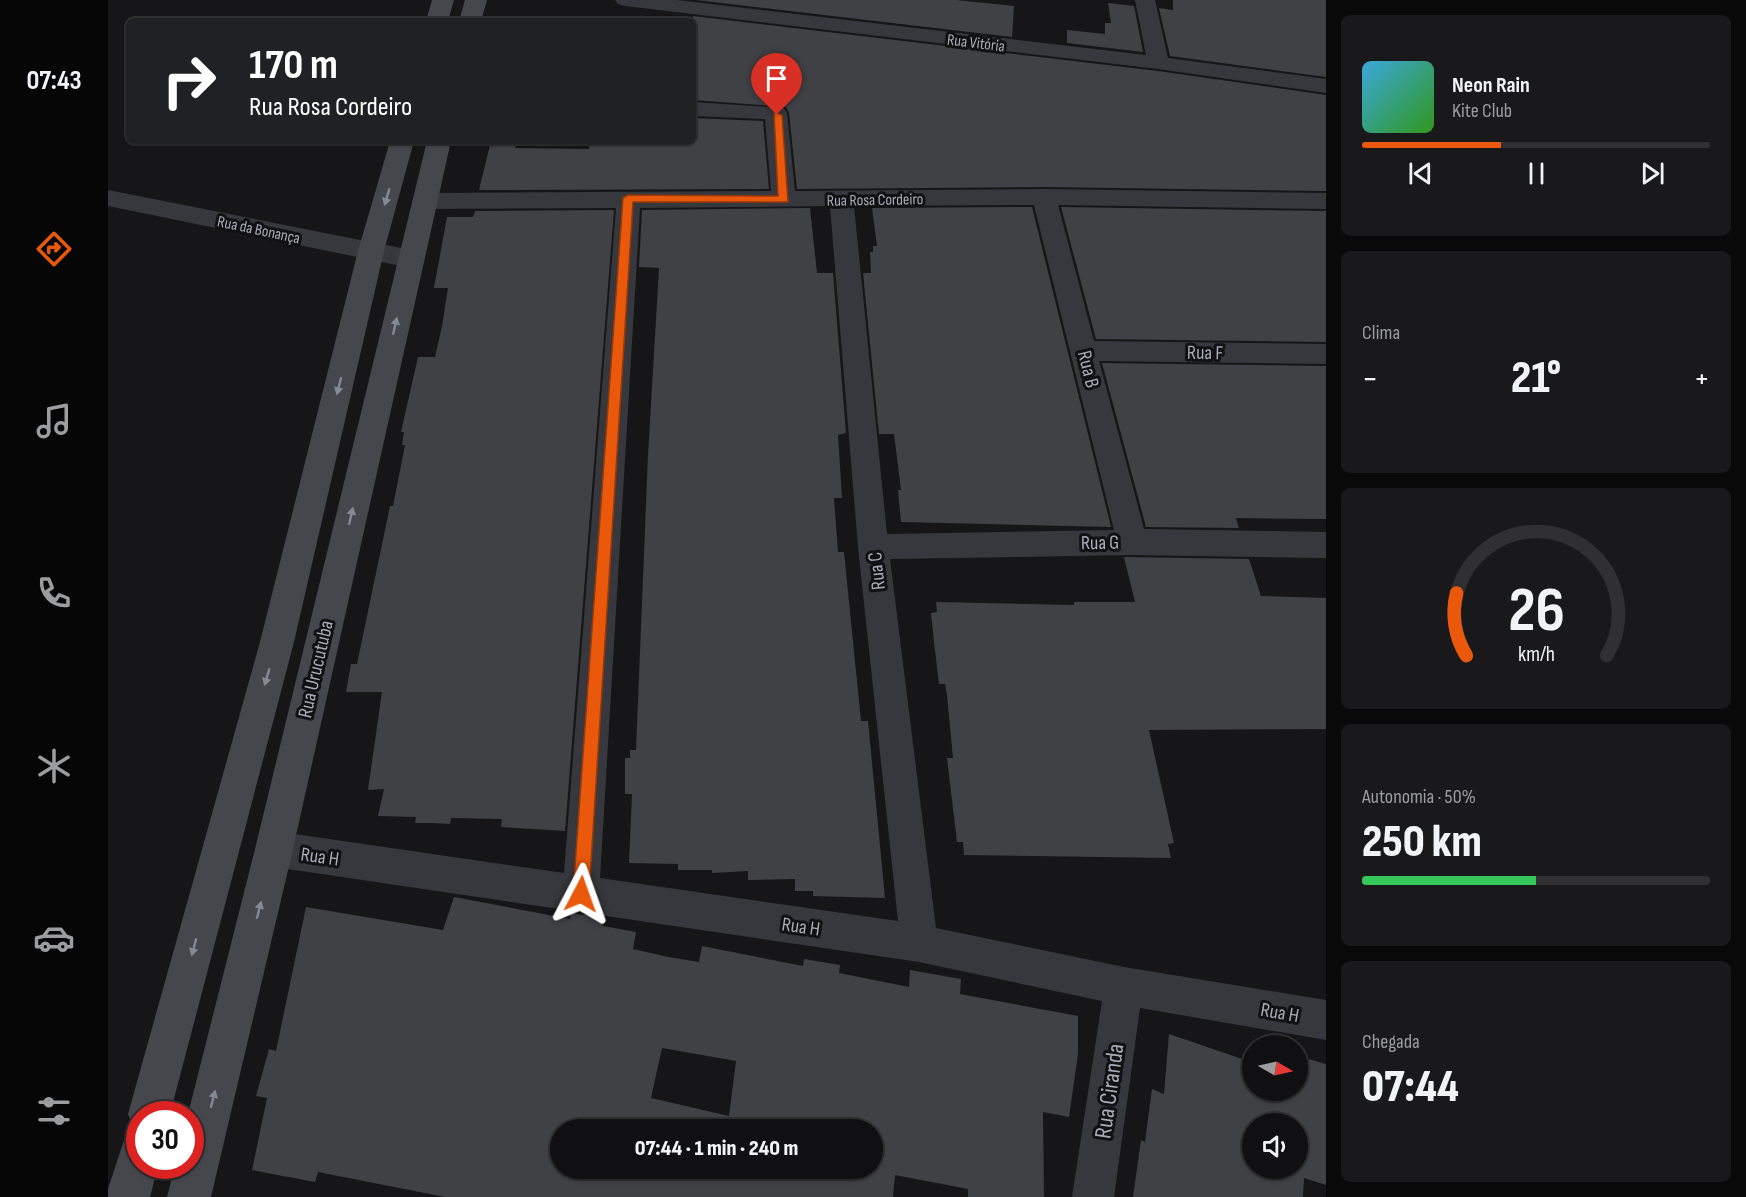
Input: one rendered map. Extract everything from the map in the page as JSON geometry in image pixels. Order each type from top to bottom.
[{"type":"street","points":[[438,18],[443,0]]},
{"type":"street","points":[[471,18],[476,0]]},
{"type":"street","name":"Rua Vitória","points":[[625,0],[1158,63],[1326,86]]},
{"type":"street","points":[[1145,0],[1158,63]]},
{"type":"street","points":[[696,109],[776,112],[784,200]]},
{"type":"street","points":[[153,1101],[277,642],[371,251],[401,144]]},
{"type":"street","name":"Rua Urucutuba","points":[[189,1197],[274,849],[438,144]]},
{"type":"street","name":"Rua Rosa Cordeiro","points":[[424,201],[628,198],[784,200],[1044,196],[1326,201]]},
{"type":"street","name":"Rua B","points":[[1044,196],[1132,542]]},
{"type":"street","name":"Rua da Bonança","points":[[108,198],[411,259]]},
{"type":"street","points":[[581,894],[628,198]]},
{"type":"street","name":"Rua C","points":[[841,199],[873,547],[919,943]]},
{"type":"street","name":"Rua F","points":[[1085,351],[1326,354]]},
{"type":"street","name":"Rua G","points":[[873,547],[1132,542],[1326,545]]},
{"type":"street","points":[[295,567],[339,567]]},
{"type":"street","points":[[277,642],[322,642]]},
{"type":"street","name":"Rua H","points":[[274,849],[919,943],[1124,986],[1326,1020]]},
{"type":"street","name":"Rua Ciranda","points":[[1093,1197],[1124,986]]},
{"type":"street","points":[[128,1197],[133,1179]]},
{"type":"building","points":[[696,0],[956,0],[1014,6],[1012,37]]},
{"type":"building","points":[[1173,0],[1326,0],[1326,77],[1170,56],[1159,8],[1173,10]]},
{"type":"building","points":[[1108,3],[1134,6],[1143,52],[1067,43],[1067,30],[1105,34],[1105,23],[1111,23]]},
{"type":"building","points":[[693,16],[1158,71],[1326,95],[1326,191],[1044,187],[797,189],[789,113],[786,107],[696,100],[696,18]]},
{"type":"building","points":[[696,118],[763,121],[769,189],[479,190],[490,144],[516,144],[515,148],[589,149],[590,144],[696,144]]},
{"type":"building","points":[[1032,207],[1111,527],[901,522],[898,490],[901,490],[894,434],[879,434],[863,273],[871,273],[870,252],[873,252],[873,246],[877,246],[872,208]]},
{"type":"building","points":[[1061,207],[1326,211],[1326,342],[1096,339]]},
{"type":"building","points":[[810,208],[817,273],[833,273],[846,433],[838,435],[842,498],[834,498],[838,552],[844,552],[861,721],[868,721],[885,898],[813,896],[813,891],[795,891],[795,879],[748,880],[748,871],[712,873],[712,870],[678,870],[678,864],[629,863],[632,794],[625,794],[625,758],[630,758],[630,750],[636,750],[648,455],[659,268],[639,267],[642,210]]},
{"type":"building","points":[[614,210],[565,831],[501,827],[502,819],[451,818],[450,824],[415,823],[416,817],[378,816],[384,789],[368,790],[382,692],[346,692],[351,664],[357,664],[390,506],[393,506],[405,445],[402,445],[404,432],[401,432],[418,357],[435,357],[442,326],[448,288],[434,288],[447,217],[473,217],[475,211]]},
{"type":"building","points":[[1102,363],[1326,366],[1326,519],[1236,518],[1239,528],[1146,527]]},
{"type":"building","points":[[1124,557],[1249,559],[1261,596],[1326,598],[1326,729],[1149,730],[1174,843],[1168,844],[1171,858],[964,855],[963,842],[957,842],[947,758],[953,758],[947,695],[945,684],[939,684],[934,642],[931,613],[937,612],[936,602],[1074,605],[1074,602],[1135,602]]},
{"type":"building","points":[[454,897],[570,919],[571,913],[605,918],[603,926],[636,932],[633,949],[668,957],[699,962],[702,946],[803,966],[804,959],[840,965],[839,973],[909,987],[910,970],[961,979],[960,994],[1078,1016],[1078,1054],[1069,1117],[1043,1112],[1044,1197],[968,1197],[968,1189],[895,1175],[893,1197],[445,1197],[318,1172],[315,1182],[252,1170],[267,1098],[256,1096],[269,1049],[276,1051],[306,907],[443,930]],"holes":[[[662,1048],[736,1061],[729,1116],[651,1098]]]},
{"type":"building","points":[[1169,1034],[1242,1059],[1242,1101],[1308,1101],[1308,1059],[1326,1064],[1326,1185],[1307,1179],[1308,1113],[1242,1113],[1242,1179],[1304,1179],[1303,1197],[1133,1197],[1141,1140],[1145,1142],[1152,1089],[1164,1094]]},
{"type":"route","points":[[581,894],[628,198],[784,200],[777,115]]}]
